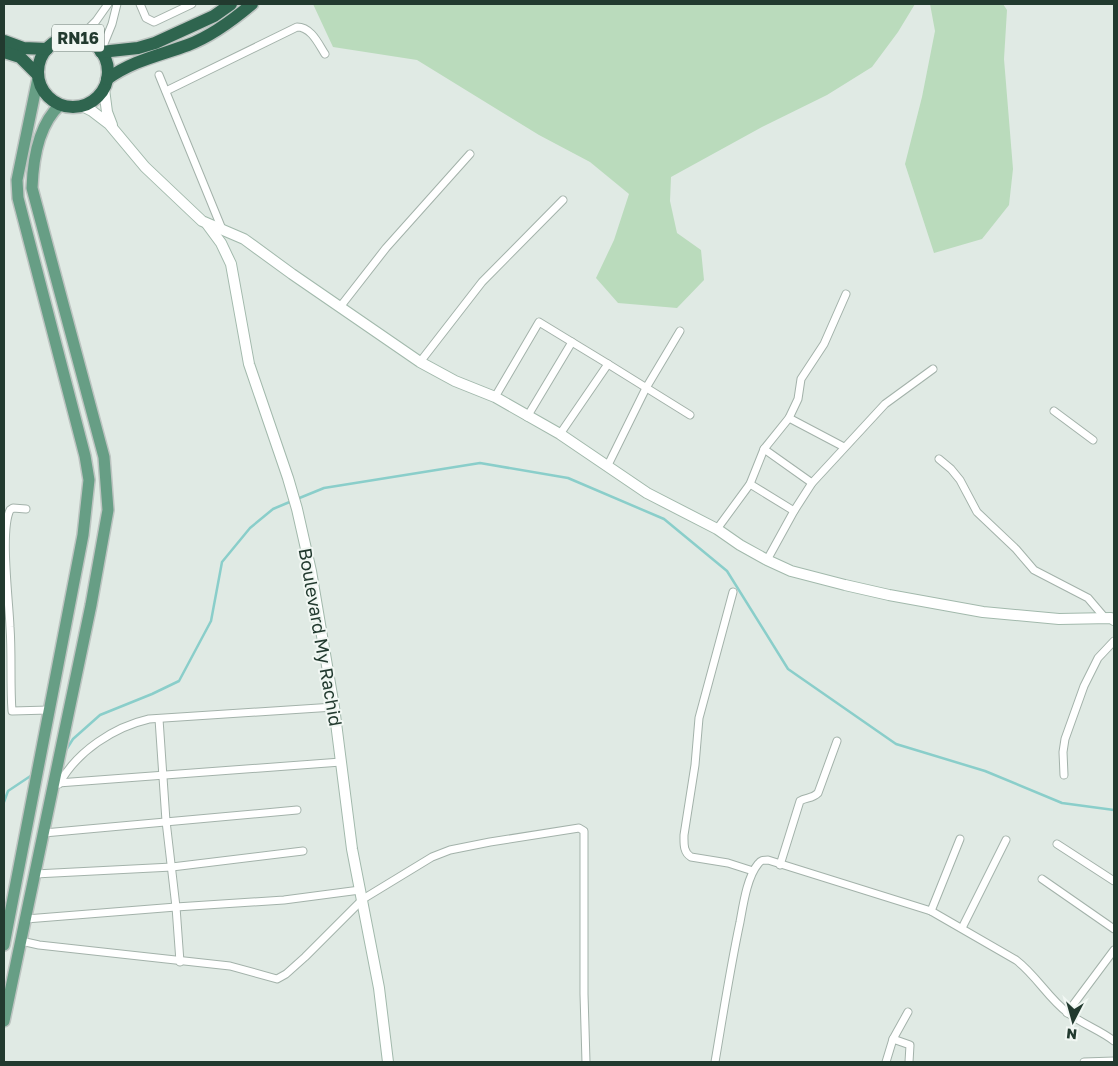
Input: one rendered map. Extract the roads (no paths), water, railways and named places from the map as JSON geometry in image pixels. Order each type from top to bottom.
[{"type":"highway","name":"RN16","points":[[101,51],[138,48],[156,43],[214,16],[231,4]]},
{"type":"highway","name":"RN16","points":[[82,106],[98,97],[106,84],[130,64],[190,45],[226,25],[252,4]]},
{"type":"highway","name":"RN16","points":[[60,105],[45,95],[40,87],[38,77],[40,61],[47,49],[62,39],[79,38],[95,45],[101,51],[107,65],[106,84]]},
{"type":"highway","name":"RN16","points":[[4,41],[23,48],[47,49]]},
{"type":"highway","name":"RN16","points":[[4,52],[20,58],[38,77]]},
{"type":"highway","points":[[60,105],[68,107],[82,106]]},
{"type":"main road","points":[[4,945],[83,535],[89,480],[85,456],[18,198],[17,180],[38,77]]},
{"type":"main road","points":[[4,1021],[35,874],[57,783],[92,605],[108,510],[104,457],[32,188],[33,163],[42,134],[50,114],[60,105]]},
{"type":"street","points":[[79,38],[108,4]]},
{"type":"street","points":[[101,51],[112,24],[117,4]]},
{"type":"street","points":[[140,4],[146,18],[154,22],[192,4]]},
{"type":"street","points":[[166,91],[297,27],[304,27],[309,31],[325,54]]},
{"type":"street","points":[[159,75],[222,229]]},
{"type":"street","points":[[106,84],[107,112],[116,133]]},
{"type":"street","points":[[82,106],[101,117],[145,167],[197,217],[207,224],[244,239],[420,362],[455,380],[495,397],[527,417],[560,434],[647,492],[717,529],[767,560],[791,571],[846,586],[983,612],[1059,619],[1110,619]]},
{"type":"street","points":[[340,307],[386,248],[470,154]]},
{"type":"street","points":[[420,362],[482,282],[564,200]]},
{"type":"street","name":"Boulevard My Rachid","points":[[207,224],[221,243],[231,264],[249,364],[297,509],[321,626],[334,707],[352,849],[379,988],[388,1062]]},
{"type":"street","points":[[717,529],[750,484],[764,449],[789,418],[797,403],[803,374],[824,344],[846,294]]},
{"type":"street","points":[[495,397],[538,322],[690,416]]},
{"type":"street","points":[[608,465],[646,388],[680,331]]},
{"type":"street","points":[[527,417],[572,342]]},
{"type":"street","points":[[560,434],[608,364]]},
{"type":"street","points":[[767,560],[812,483],[844,446],[885,404],[933,369]]},
{"type":"street","points":[[1054,412],[1093,440]]},
{"type":"street","points":[[789,418],[844,446]]},
{"type":"street","points":[[764,449],[812,483]]},
{"type":"street","points":[[939,459],[960,480],[977,512],[1016,549],[1034,570],[1088,598],[1110,619]]},
{"type":"street","points":[[750,484],[794,511]]},
{"type":"street","points":[[26,509],[13,508],[10,510],[6,520],[5,532],[4,550],[10,629],[12,711],[49,710]]},
{"type":"street","points":[[734,592],[699,718],[684,844],[687,854],[691,857],[728,863],[753,871]]},
{"type":"street","points":[[1064,775],[1064,746],[1073,715],[1089,673],[1114,641]]},
{"type":"street","points":[[57,783],[73,764],[107,737],[135,722],[334,707]]},
{"type":"street","points":[[159,719],[166,822],[180,962]]},
{"type":"street","points":[[780,865],[800,801],[813,798],[818,793],[837,741]]},
{"type":"street","points":[[57,783],[341,762]]},
{"type":"street","points":[[44,834],[297,810]]},
{"type":"street","points":[[21,941],[39,946],[230,966],[269,978],[279,978],[305,957],[361,894],[420,863],[450,850],[529,835],[579,828],[584,836],[586,1062]]},
{"type":"street","points":[[932,911],[960,840]]},
{"type":"street","points":[[962,928],[1006,840]]},
{"type":"street","points":[[1057,844],[1114,881]]},
{"type":"street","points":[[35,874],[172,867],[303,851]]},
{"type":"street","points":[[716,1062],[734,945],[753,871],[762,860],[768,860],[932,911],[1010,955],[1023,965],[1048,995],[1068,1013],[1114,1041]]},
{"type":"street","points":[[1042,879],[1114,930]]},
{"type":"street","points":[[26,919],[361,894]]},
{"type":"street","points":[[1068,1013],[1114,950]]},
{"type":"street","points":[[886,1062],[893,1039],[908,1012]]},
{"type":"street","points":[[893,1039],[910,1045],[909,1062]]},
{"type":"street","points":[[1084,1062],[1114,1061]]},
{"type":"waterway","points":[[297,499],[324,488],[480,463],[568,478],[664,519],[727,571],[788,669],[896,744],[985,771],[1062,803],[1114,810]]},
{"type":"waterway","points":[[66,750],[73,739],[100,715],[179,681],[211,621],[222,562],[250,528],[273,509],[292,501]]},
{"type":"waterway","points":[[4,802],[8,791],[32,775]]}]
